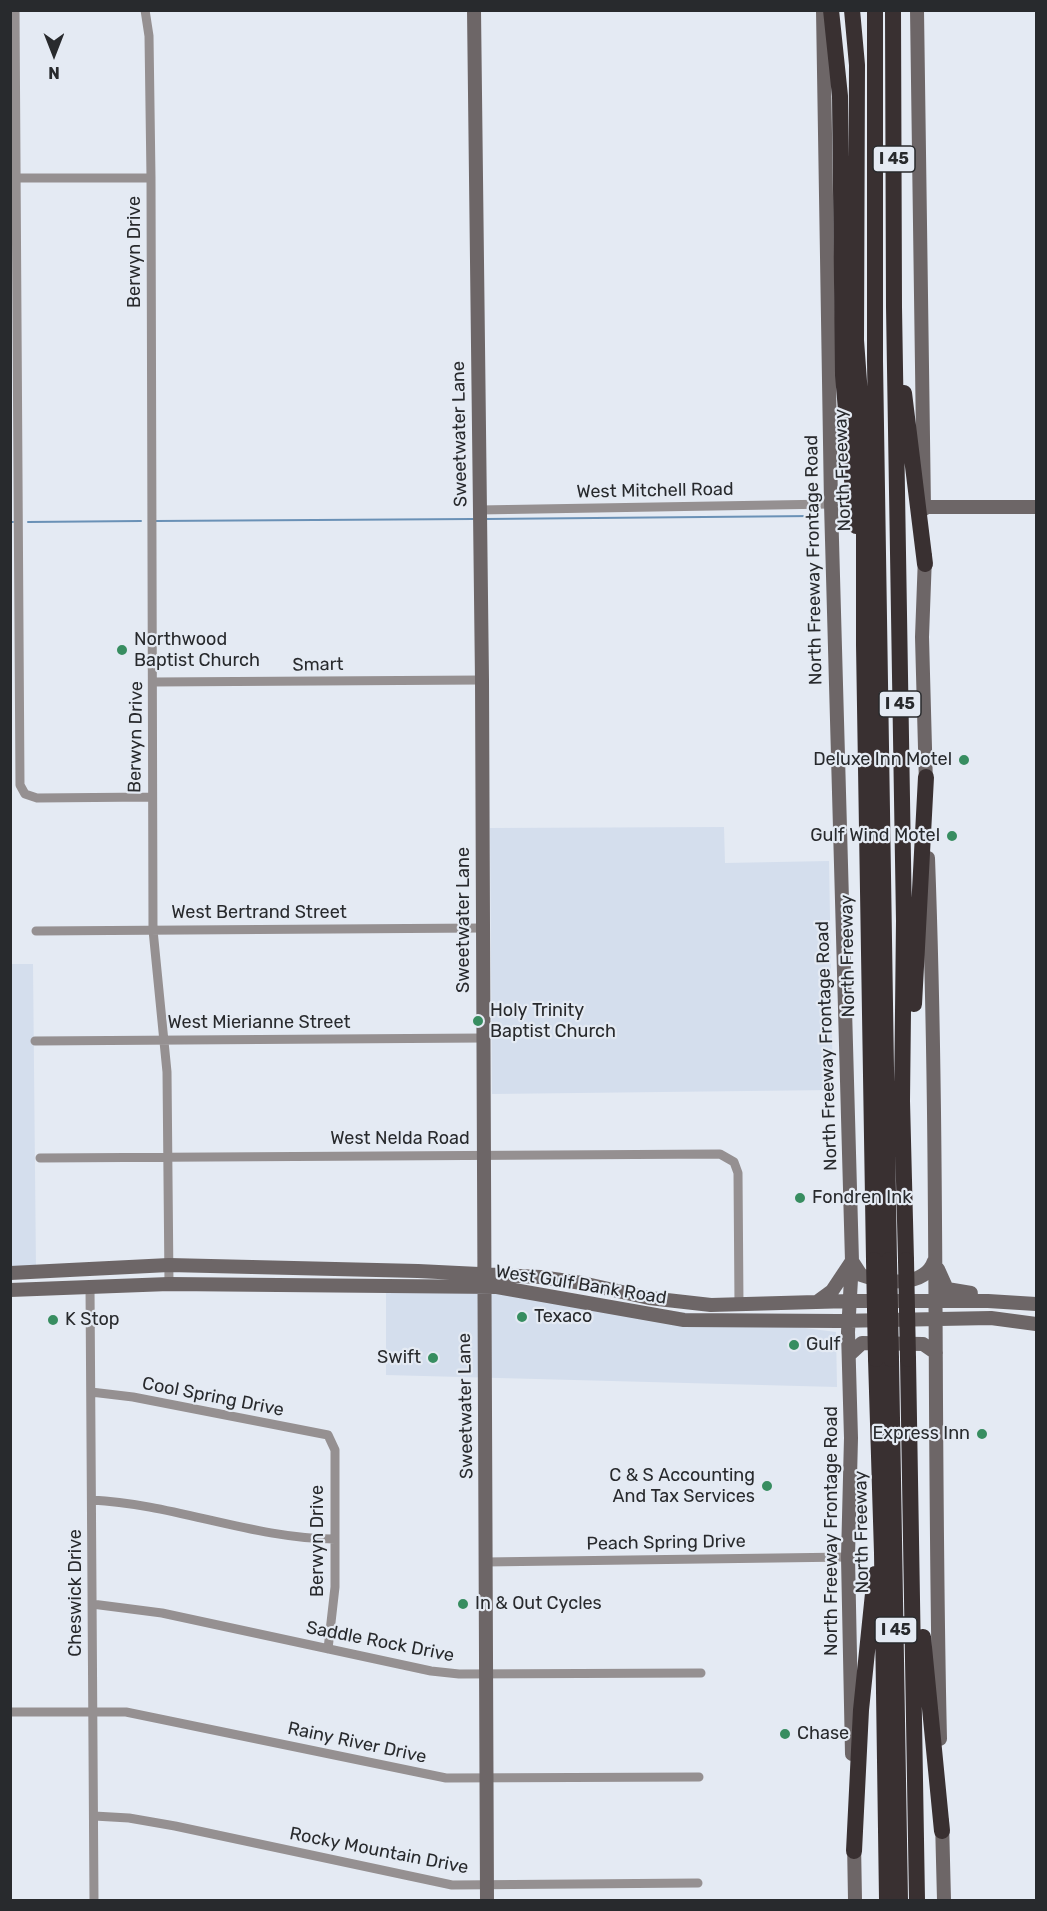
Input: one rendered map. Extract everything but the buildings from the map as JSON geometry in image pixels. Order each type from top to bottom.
[{"type":"highway","points":[[831,10],[840,96],[846,434],[855,523],[865,565]]},
{"type":"highway","name":"North Freeway","points":[[852,10],[857,65],[856,340],[864,450],[864,669],[890,1260]]},
{"type":"highway","name":"North Freeway","points":[[876,10],[875,349],[900,1900]]},
{"type":"highway","name":"North Freeway","points":[[890,1260],[902,1101],[904,921],[894,307],[893,10]]},
{"type":"highway","points":[[894,307],[925,564]]},
{"type":"highway","points":[[902,1101],[913,1010],[926,777]]},
{"type":"highway","name":"North Freeway","points":[[892,1359],[912,1518],[917,1900]]},
{"type":"highway","name":"North Freeway","points":[[887,1900],[882,1553],[892,1359]]},
{"type":"highway","points":[[912,1518],[942,1830]]},
{"type":"highway","points":[[854,1851],[861,1710],[872,1582],[882,1553]]},
{"type":"main road","name":"Sweetwater Lane","points":[[474,10],[482,680],[482,1155],[487,1893]]},
{"type":"main road","name":"North Freeway Frontage Road","points":[[823,10],[831,504],[852,1261],[849,1321],[851,1438],[848,1557],[855,1900]]},
{"type":"main road","points":[[917,10],[925,564],[922,637],[934,1008],[936,1301],[934,1494],[944,1900]]},
{"type":"main road","points":[[924,507],[1036,507]]},
{"type":"main road","points":[[809,1320],[814,1302],[832,1292],[852,1261],[861,1275],[900,1281],[926,1274],[935,1258]]},
{"type":"main road","points":[[935,1258],[941,1280],[947,1289],[974,1293],[988,1300]]},
{"type":"main road","name":"West Gulf Bank Road","points":[[10,1273],[169,1265],[582,1283],[679,1302],[740,1305],[988,1300],[1036,1304]]},
{"type":"main road","name":"West Gulf Bank Road","points":[[10,1290],[169,1284],[483,1280],[684,1320],[936,1321],[991,1318],[1036,1324]]},
{"type":"main road","points":[[849,1355],[862,1343],[923,1344],[936,1353]]},
{"type":"street","points":[[15,10],[14,178],[20,785],[25,794],[37,798],[151,797]]},
{"type":"street","name":"Berwyn Drive","points":[[145,10],[149,36],[151,178],[153,930],[165,1040],[169,1157],[169,1284]]},
{"type":"street","points":[[14,178],[151,178]]},
{"type":"street","name":"West Mitchell Road","points":[[479,510],[831,504]]},
{"type":"street","name":"Smart","points":[[154,682],[482,680]]},
{"type":"street","name":"West Bertrand Street","points":[[36,932],[482,928]]},
{"type":"street","name":"West Mierianne Street","points":[[35,1041],[483,1038]]},
{"type":"street","name":"West Nelda Road","points":[[40,1158],[720,1154],[734,1162],[738,1185],[740,1305]]},
{"type":"street","name":"Cheswick Drive","points":[[90,1286],[94,1900]]},
{"type":"street","name":"Cool Spring Drive","points":[[91,1392],[133,1397],[328,1435]]},
{"type":"street","name":"Berwyn Drive","points":[[328,1435],[335,1450],[335,1587],[328,1649]]},
{"type":"street","points":[[92,1500],[152,1505],[293,1535],[335,1539]]},
{"type":"street","name":"Peach Spring Drive","points":[[484,1562],[848,1557]]},
{"type":"street","name":"Saddle Rock Drive","points":[[92,1604],[162,1613],[431,1671],[485,1675],[701,1673]]},
{"type":"street","name":"Rainy River Drive","points":[[10,1712],[94,1711],[149,1716],[427,1776],[486,1780],[699,1777]]},
{"type":"street","name":"Rocky Mountain Drive","points":[[94,1816],[129,1818],[175,1826],[487,1893],[698,1883]]},
{"type":"shaded area","points":[[724,827],[725,863],[829,861],[833,1090],[492,1094],[490,828]]},
{"type":"shaded area","points":[[11,964],[33,964],[36,1271],[11,1272]]},
{"type":"shaded area","points":[[386,1290],[511,1290],[836,1332],[837,1387],[386,1375]]},
{"type":"waterway","points":[[486,519],[813,516]]},
{"type":"waterway","points":[[156,521],[473,519]]},
{"type":"waterway","points":[[28,522],[141,521]]},
{"type":"place","name":"Northwood Baptist Church","points":[[122,650]]},
{"type":"place","name":"Deluxe Inn Motel","points":[[964,760]]},
{"type":"place","name":"Gulf Wind Motel","points":[[952,836]]},
{"type":"place","name":"Holy Trinity Baptist Church","points":[[478,1021]]},
{"type":"place","name":"Fondren Ink","points":[[800,1198]]},
{"type":"place","name":"Texaco","points":[[522,1317]]},
{"type":"place","name":"K Stop","points":[[53,1320]]},
{"type":"place","name":"Gulf","points":[[794,1345]]},
{"type":"place","name":"Swift","points":[[433,1358]]},
{"type":"place","name":"Express Inn","points":[[982,1434]]},
{"type":"place","name":"C & S Accounting And Tax Services","points":[[767,1486]]},
{"type":"place","name":"In & Out Cycles","points":[[463,1604]]},
{"type":"place","name":"Chase","points":[[785,1734]]}]
